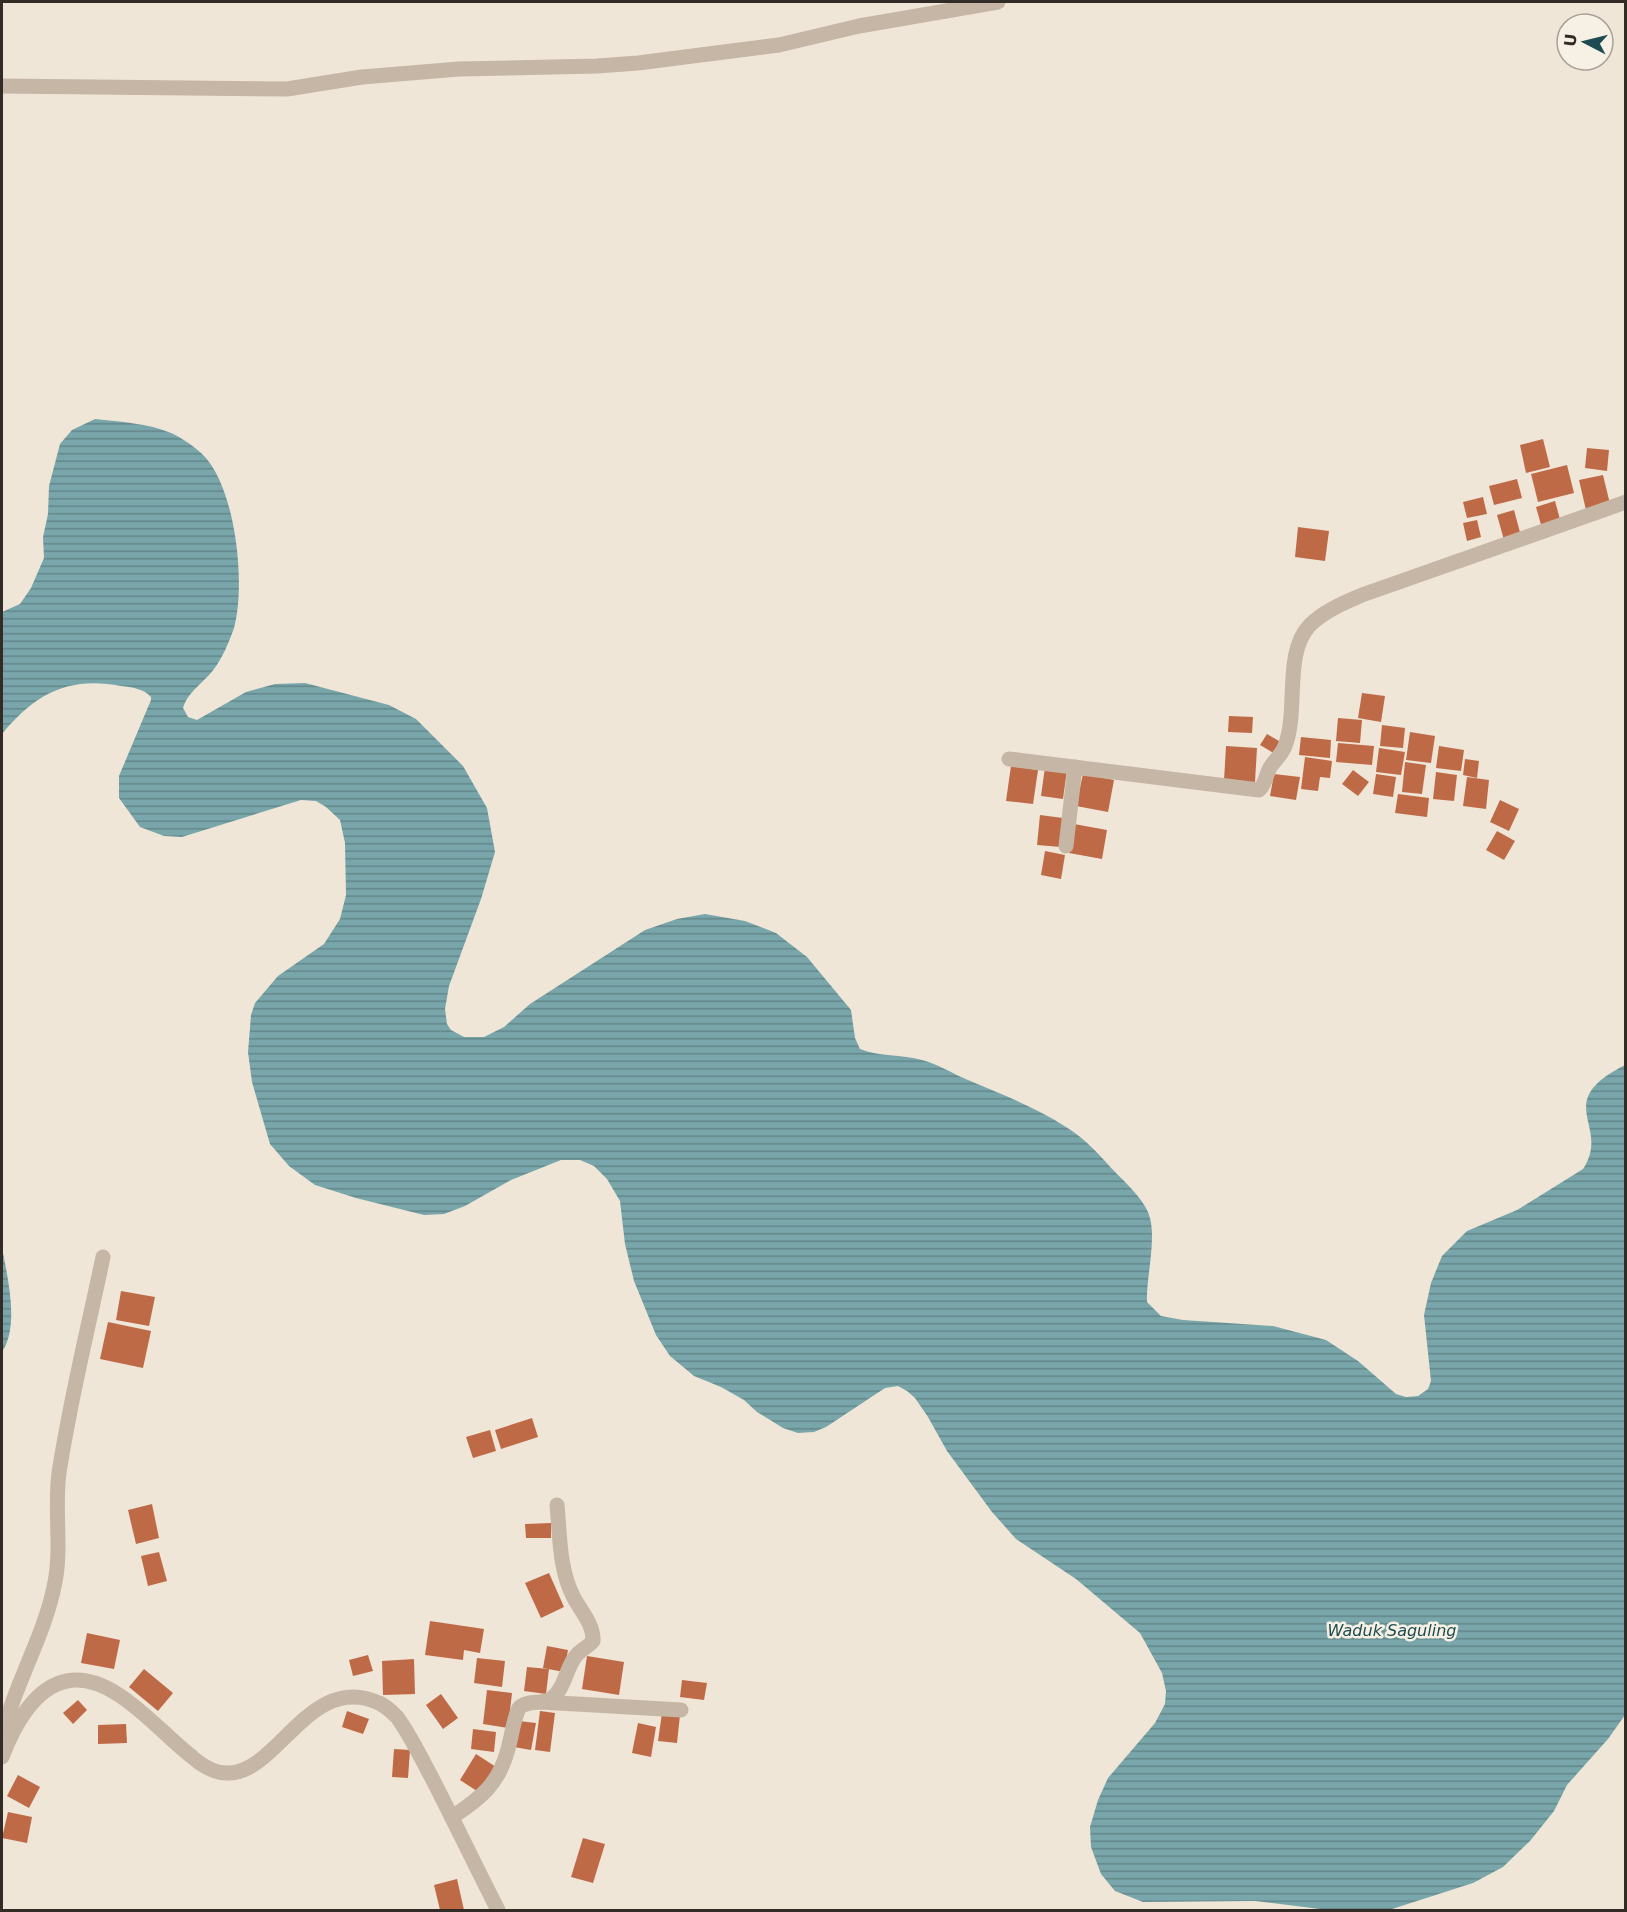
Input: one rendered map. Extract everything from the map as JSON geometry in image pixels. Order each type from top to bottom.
[{"type":"street","points":[[2,86],[287,89],[362,77],[459,69],[638,63],[779,45],[859,26],[998,2]]},
{"type":"street","points":[[1009,759],[1259,790],[1263,787],[1270,767],[1283,751],[1288,736],[1296,651],[1304,633],[1319,618],[1362,595],[1626,502]]},
{"type":"street","points":[[1066,846],[1075,767]]},
{"type":"street","points":[[2,1737],[15,1691],[42,1626],[55,1583],[59,1545],[59,1474],[103,1257]]},
{"type":"street","points":[[541,1702],[553,1697],[574,1659],[591,1644],[593,1639],[592,1631],[570,1591],[564,1574],[557,1505]]},
{"type":"street","points":[[2,1757],[20,1722],[36,1699],[45,1690],[70,1680],[95,1683],[118,1694],[198,1762],[216,1772],[227,1773],[239,1772],[258,1761],[320,1707],[341,1700],[360,1699],[379,1704],[397,1718],[452,1817],[498,1911]]},
{"type":"street","points":[[452,1817],[481,1798],[489,1788],[504,1762],[519,1708],[524,1704],[541,1702],[681,1710]]},
{"type":"water","name":"Waduk Saguling","points":[[95,419],[153,427],[180,438],[205,457],[216,472],[224,492],[236,539],[239,588],[237,610],[234,628],[220,660],[185,702],[183,708],[188,717],[197,720],[246,692],[275,684],[305,683],[389,705],[416,719],[463,766],[487,808],[495,852],[481,899],[449,986],[445,1009],[447,1024],[451,1030],[464,1037],[484,1037],[504,1027],[530,1004],[645,930],[677,919],[705,914],[745,921],[776,933],[807,957],[851,1010],[855,1038],[860,1049],[914,1058],[934,1064],[1042,1113],[1073,1132],[1093,1148],[1134,1191],[1148,1212],[1151,1221],[1152,1244],[1147,1302],[1161,1316],[1183,1320],[1273,1326],[1326,1340],[1358,1361],[1396,1394],[1406,1397],[1418,1396],[1428,1389],[1431,1381],[1424,1315],[1431,1283],[1442,1256],[1467,1231],[1517,1210],[1583,1169],[1590,1153],[1591,1140],[1586,1103],[1591,1091],[1603,1079],[1625,1065],[1625,1715],[1608,1739],[1567,1785],[1554,1811],[1530,1841],[1503,1867],[1473,1883],[1389,1910],[1328,1910],[1255,1901],[1143,1902],[1115,1891],[1101,1874],[1091,1847],[1090,1827],[1098,1800],[1108,1778],[1155,1723],[1165,1704],[1166,1691],[1162,1673],[1140,1633],[1076,1579],[1016,1539],[992,1512],[947,1451],[915,1398],[898,1386],[885,1388],[826,1427],[814,1432],[798,1433],[783,1428],[757,1412],[744,1400],[721,1387],[694,1376],[670,1356],[656,1335],[634,1281],[625,1244],[620,1201],[607,1179],[594,1166],[580,1160],[561,1160],[511,1180],[465,1206],[444,1214],[424,1215],[315,1185],[289,1166],[270,1144],[252,1082],[248,1052],[251,1015],[255,1003],[278,976],[324,944],[340,919],[346,895],[345,843],[340,820],[316,801],[301,800],[182,837],[164,836],[140,827],[119,798],[119,776],[151,700],[148,694],[141,690],[102,684],[69,686],[54,691],[27,708],[2,734],[2,612],[20,604],[31,588],[44,558],[43,537],[48,514],[49,486],[60,444],[72,430]]},
{"type":"water","points":[[2,1247],[11,1300],[11,1315],[7,1341],[2,1352]]},
{"type":"building","points":[[1543,439],[1550,467],[1526,473],[1520,445]]},
{"type":"building","points":[[1587,448],[1609,450],[1607,471],[1585,468]]},
{"type":"building","points":[[1567,465],[1574,493],[1538,502],[1531,474]]},
{"type":"building","points":[[1603,475],[1610,504],[1586,510],[1579,480]]},
{"type":"building","points":[[1517,479],[1522,498],[1494,505],[1489,486]]},
{"type":"building","points":[[1483,497],[1487,514],[1467,518],[1463,502]]},
{"type":"building","points":[[1555,501],[1561,523],[1542,528],[1536,507]]},
{"type":"building","points":[[1514,510],[1521,536],[1504,540],[1497,515]]},
{"type":"building","points":[[1477,520],[1481,537],[1467,541],[1463,523]]},
{"type":"building","points":[[1298,527],[1329,531],[1325,561],[1295,557]]},
{"type":"building","points":[[1362,693],[1385,696],[1381,722],[1358,718]]},
{"type":"building","points":[[1229,716],[1253,717],[1252,733],[1228,732]]},
{"type":"building","points":[[1338,718],[1362,720],[1360,743],[1336,741]]},
{"type":"building","points":[[1382,725],[1405,728],[1403,748],[1380,746]]},
{"type":"building","points":[[1410,732],[1435,736],[1431,763],[1406,760]]},
{"type":"building","points":[[1267,734],[1284,744],[1277,755],[1260,745]]},
{"type":"building","points":[[1301,737],[1331,740],[1330,758],[1299,755]]},
{"type":"building","points":[[1338,743],[1374,746],[1372,765],[1336,762]]},
{"type":"building","points":[[1226,746],[1257,748],[1255,782],[1224,781]]},
{"type":"building","points":[[1439,746],[1464,750],[1461,771],[1436,768]]},
{"type":"building","points":[[1379,748],[1405,752],[1401,775],[1376,772]]},
{"type":"building","points":[[1305,757],[1332,761],[1330,778],[1320,777],[1318,791],[1301,789]]},
{"type":"building","points":[[1465,759],[1479,761],[1477,778],[1463,775]]},
{"type":"building","points":[[1405,762],[1426,765],[1422,794],[1402,792]]},
{"type":"building","points":[[1011,766],[1038,770],[1033,804],[1006,801]]},
{"type":"building","points":[[1045,767],[1067,770],[1063,799],[1041,796]]},
{"type":"building","points":[[1353,770],[1369,782],[1358,796],[1342,784]]},
{"type":"building","points":[[1436,772],[1457,775],[1454,801],[1433,799]]},
{"type":"building","points":[[1083,774],[1114,780],[1108,812],[1076,806]]},
{"type":"building","points":[[1274,774],[1300,777],[1296,800],[1270,796]]},
{"type":"building","points":[[1376,774],[1396,777],[1393,797],[1373,794]]},
{"type":"building","points":[[1467,777],[1489,780],[1486,809],[1463,806]]},
{"type":"building","points":[[1398,794],[1429,798],[1427,817],[1395,813]]},
{"type":"building","points":[[1500,800],[1519,809],[1509,831],[1490,822]]},
{"type":"building","points":[[1040,815],[1063,818],[1061,847],[1037,845]]},
{"type":"building","points":[[1074,824],[1107,830],[1102,859],[1069,853]]},
{"type":"building","points":[[1497,831],[1515,841],[1504,860],[1486,850]]},
{"type":"building","points":[[1045,851],[1065,855],[1061,879],[1041,875]]},
{"type":"building","points":[[121,1291],[155,1297],[149,1326],[116,1320]]},
{"type":"building","points":[[108,1322],[151,1331],[143,1368],[100,1359]]},
{"type":"building","points":[[532,1418],[538,1437],[501,1449],[495,1430]]},
{"type":"building","points":[[490,1430],[496,1451],[473,1458],[466,1437]]},
{"type":"building","points":[[152,1504],[159,1538],[136,1544],[128,1510]]},
{"type":"building","points":[[551,1523],[551,1538],[526,1538],[525,1524]]},
{"type":"building","points":[[159,1552],[167,1581],[148,1586],[141,1556]]},
{"type":"building","points":[[549,1573],[564,1607],[541,1618],[525,1583]]},
{"type":"building","points":[[430,1621],[484,1629],[480,1653],[464,1650],[463,1660],[425,1655]]},
{"type":"building","points":[[87,1633],[120,1640],[114,1669],[81,1663]]},
{"type":"building","points":[[547,1646],[568,1650],[564,1672],[543,1668]]},
{"type":"building","points":[[368,1655],[373,1671],[353,1676],[349,1660]]},
{"type":"building","points":[[587,1656],[624,1662],[619,1695],[582,1689]]},
{"type":"building","points":[[477,1658],[505,1661],[502,1687],[474,1683]]},
{"type":"building","points":[[414,1659],[415,1694],[383,1695],[382,1661]]},
{"type":"building","points":[[527,1667],[549,1669],[546,1694],[524,1691]]},
{"type":"building","points":[[144,1669],[173,1693],[158,1711],[129,1687]]},
{"type":"building","points":[[682,1680],[707,1683],[704,1700],[680,1697]]},
{"type":"building","points":[[487,1690],[512,1693],[508,1728],[483,1724]]},
{"type":"building","points":[[441,1694],[458,1718],[443,1729],[426,1705]]},
{"type":"building","points":[[78,1700],[87,1710],[73,1724],[63,1713]]},
{"type":"building","points":[[347,1711],[369,1719],[363,1734],[342,1727]]},
{"type":"building","points":[[540,1711],[555,1713],[550,1752],[535,1750]]},
{"type":"building","points":[[662,1713],[680,1715],[677,1743],[658,1741]]},
{"type":"building","points":[[519,1721],[536,1723],[531,1750],[514,1747]]},
{"type":"building","points":[[638,1723],[656,1727],[651,1757],[632,1753]]},
{"type":"building","points":[[126,1724],[127,1743],[98,1744],[98,1725]]},
{"type":"building","points":[[473,1729],[496,1732],[494,1752],[471,1749]]},
{"type":"building","points":[[394,1749],[410,1750],[408,1778],[392,1777]]},
{"type":"building","points":[[476,1754],[496,1767],[480,1793],[460,1780]]},
{"type":"building","points":[[18,1775],[40,1787],[29,1808],[7,1796]]},
{"type":"building","points":[[8,1812],[32,1817],[27,1843],[2,1838]]},
{"type":"building","points":[[583,1838],[605,1844],[593,1883],[571,1877]]},
{"type":"building","points":[[457,1879],[464,1910],[440,1910],[434,1885]]}]
